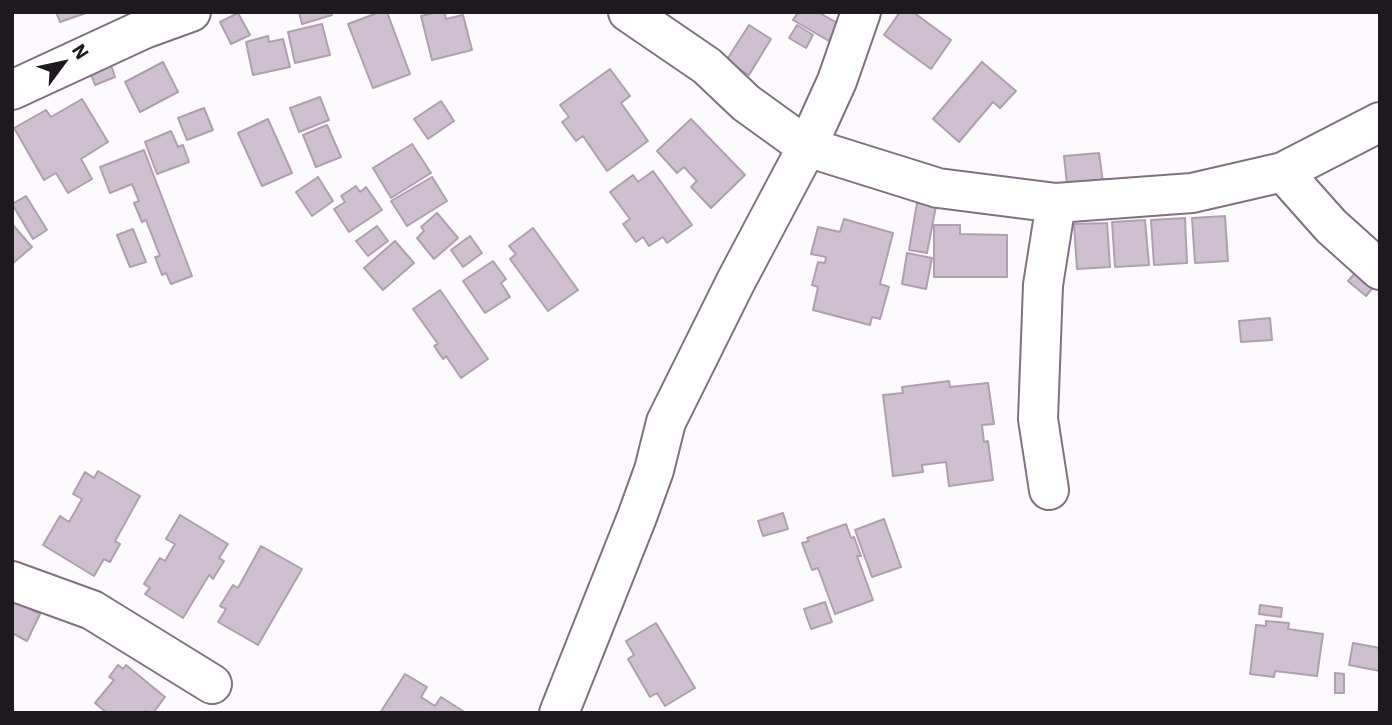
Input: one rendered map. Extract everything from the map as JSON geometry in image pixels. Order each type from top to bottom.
[{"type":"street","points":[[12,90],[144,29],[191,12]]},
{"type":"street","points":[[628,12],[707,66],[746,103],[807,147],[938,188],[1056,203],[1192,193],[1283,172],[1380,122]]},
{"type":"street","points":[[559,713],[637,517],[654,470],[666,422],[807,147],[837,80],[861,12]]},
{"type":"street","points":[[1283,172],[1331,226],[1380,270]]},
{"type":"street","points":[[1049,490],[1038,419],[1043,285],[1056,203]]},
{"type":"street","points":[[12,581],[92,610],[212,684]]},
{"type":"building","points":[[56,12],[89,12],[60,22]]},
{"type":"building","points":[[299,12],[331,12],[332,15],[302,24]]},
{"type":"building","points":[[387,12],[410,74],[373,88],[348,24]]},
{"type":"building","points":[[444,12],[446,19],[463,15],[472,50],[432,60],[421,16]]},
{"type":"building","points":[[798,12],[818,12],[839,24],[829,41],[793,20]]},
{"type":"building","points":[[900,12],[913,12],[951,40],[931,69],[884,35]]},
{"type":"building","points":[[238,13],[250,35],[231,44],[220,22]]},
{"type":"building","points":[[322,24],[330,55],[295,63],[288,32]]},
{"type":"building","points":[[749,25],[771,39],[749,75],[726,61]]},
{"type":"building","points":[[797,25],[813,35],[806,48],[789,38]]},
{"type":"building","points":[[268,36],[269,42],[283,39],[290,67],[253,75],[246,42]]},
{"type":"building","points":[[110,62],[115,77],[95,85],[89,69]]},
{"type":"building","points":[[163,62],[178,92],[140,112],[125,82]]},
{"type":"building","points":[[982,62],[1016,91],[1000,108],[993,102],[959,142],[933,119]]},
{"type":"building","points":[[610,69],[630,96],[621,103],[648,141],[607,171],[583,136],[576,141],[562,122],[569,117],[560,105]]},
{"type":"building","points":[[320,97],[329,120],[299,132],[290,108]]},
{"type":"building","points":[[82,99],[108,142],[81,159],[92,179],[68,193],[56,173],[44,180],[14,128],[46,110],[51,117]]},
{"type":"building","points":[[441,101],[454,121],[428,139],[414,119]]},
{"type":"building","points":[[204,108],[213,130],[187,140],[178,118]]},
{"type":"building","points":[[268,119],[292,173],[262,186],[238,133]]},
{"type":"building","points":[[691,119],[745,175],[711,208],[691,187],[697,181],[684,167],[677,173],[657,151]]},
{"type":"building","points":[[327,125],[341,157],[316,167],[303,135]]},
{"type":"building","points":[[171,131],[178,147],[183,145],[189,162],[157,174],[145,142]]},
{"type":"building","points":[[412,144],[431,173],[391,198],[373,168]]},
{"type":"building","points":[[144,150],[192,276],[171,284],[166,273],[162,275],[155,257],[160,256],[146,220],[142,222],[134,203],[139,201],[132,184],[110,193],[100,167]]},
{"type":"building","points":[[1099,153],[1103,182],[1067,185],[1064,156]]},
{"type":"building","points":[[653,171],[692,225],[667,243],[663,237],[649,246],[643,237],[636,242],[623,224],[630,219],[610,192],[633,175],[638,182]]},
{"type":"building","points":[[318,177],[333,201],[312,216],[296,192]]},
{"type":"building","points":[[432,177],[447,201],[407,226],[391,201]]},
{"type":"building","points":[[356,186],[360,192],[366,187],[382,210],[349,232],[334,209],[345,202],[341,196]]},
{"type":"building","points":[[26,196],[47,230],[33,239],[12,204]]},
{"type":"building","points":[[917,203],[936,206],[927,253],[909,250]]},
{"type":"building","points":[[437,213],[458,238],[434,259],[417,238],[424,231],[421,227]]},
{"type":"building","points":[[1225,216],[1228,261],[1195,263],[1192,218]]},
{"type":"building","points":[[1185,218],[1187,263],[1154,265],[1151,220]]},
{"type":"building","points":[[844,219],[893,233],[880,284],[889,287],[880,319],[872,317],[870,325],[813,310],[818,287],[812,285],[818,262],[825,263],[826,257],[811,254],[818,227],[840,232]]},
{"type":"building","points":[[1145,220],[1149,265],[1115,267],[1112,222]]},
{"type":"building","points":[[1107,223],[1110,267],[1077,269],[1074,224]]},
{"type":"building","points":[[12,224],[32,247],[12,264]]},
{"type":"building","points":[[934,225],[960,225],[960,234],[1007,235],[1007,277],[934,277]]},
{"type":"building","points":[[377,226],[388,241],[368,256],[356,241]]},
{"type":"building","points":[[533,228],[578,290],[548,311],[510,259],[516,254],[509,246]]},
{"type":"building","points":[[133,229],[146,262],[130,267],[117,235]]},
{"type":"building","points":[[470,236],[482,253],[463,267],[451,250]]},
{"type":"building","points":[[395,241],[414,263],[383,290],[364,268]]},
{"type":"building","points":[[907,253],[932,258],[926,289],[902,284]]},
{"type":"building","points":[[493,261],[506,279],[501,283],[510,297],[485,313],[463,281]]},
{"type":"building","points":[[1358,270],[1375,285],[1366,296],[1348,281]]},
{"type":"building","points":[[440,290],[488,359],[461,378],[446,356],[443,359],[434,346],[438,344],[413,309]]},
{"type":"building","points":[[1270,318],[1272,340],[1241,342],[1239,321]]},
{"type":"building","points":[[949,381],[950,387],[988,383],[994,424],[982,425],[984,442],[988,441],[993,480],[949,486],[946,462],[922,465],[923,472],[893,476],[883,395],[903,393],[902,387]]},
{"type":"building","points":[[98,471],[140,496],[115,541],[120,544],[110,562],[104,559],[94,576],[43,545],[60,516],[69,522],[82,499],[73,494],[85,472],[94,478]]},
{"type":"building","points":[[783,513],[788,529],[763,536],[758,521]]},
{"type":"building","points":[[180,515],[228,544],[219,558],[224,561],[213,579],[209,575],[183,618],[145,594],[150,588],[144,584],[160,558],[165,561],[175,544],[166,539]]},
{"type":"building","points":[[884,519],[901,567],[872,577],[855,530]]},
{"type":"building","points":[[846,524],[861,556],[857,556],[873,600],[835,614],[818,568],[812,570],[802,543],[809,541],[807,538]]},
{"type":"building","points":[[261,546],[302,569],[258,645],[218,622],[226,609],[220,606],[233,585],[238,588]]},
{"type":"building","points":[[12,600],[40,614],[27,641],[12,633]]},
{"type":"building","points":[[825,602],[832,622],[811,629],[804,609]]},
{"type":"building","points":[[1260,605],[1282,608],[1281,617],[1259,614]]},
{"type":"building","points":[[1266,621],[1289,623],[1288,629],[1323,634],[1317,676],[1275,671],[1274,677],[1250,674],[1256,625],[1266,626]]},
{"type":"building","points":[[656,623],[695,688],[665,706],[657,693],[650,697],[628,659],[634,655],[626,641]]},
{"type":"building","points":[[1353,643],[1380,648],[1380,671],[1349,665]]},
{"type":"building","points":[[118,665],[123,669],[126,665],[165,697],[153,713],[107,713],[95,703],[114,680],[109,677]]},
{"type":"building","points":[[1335,673],[1344,674],[1344,693],[1335,693]]},
{"type":"building","points":[[405,674],[427,687],[421,697],[435,706],[441,697],[466,713],[380,713]]}]
